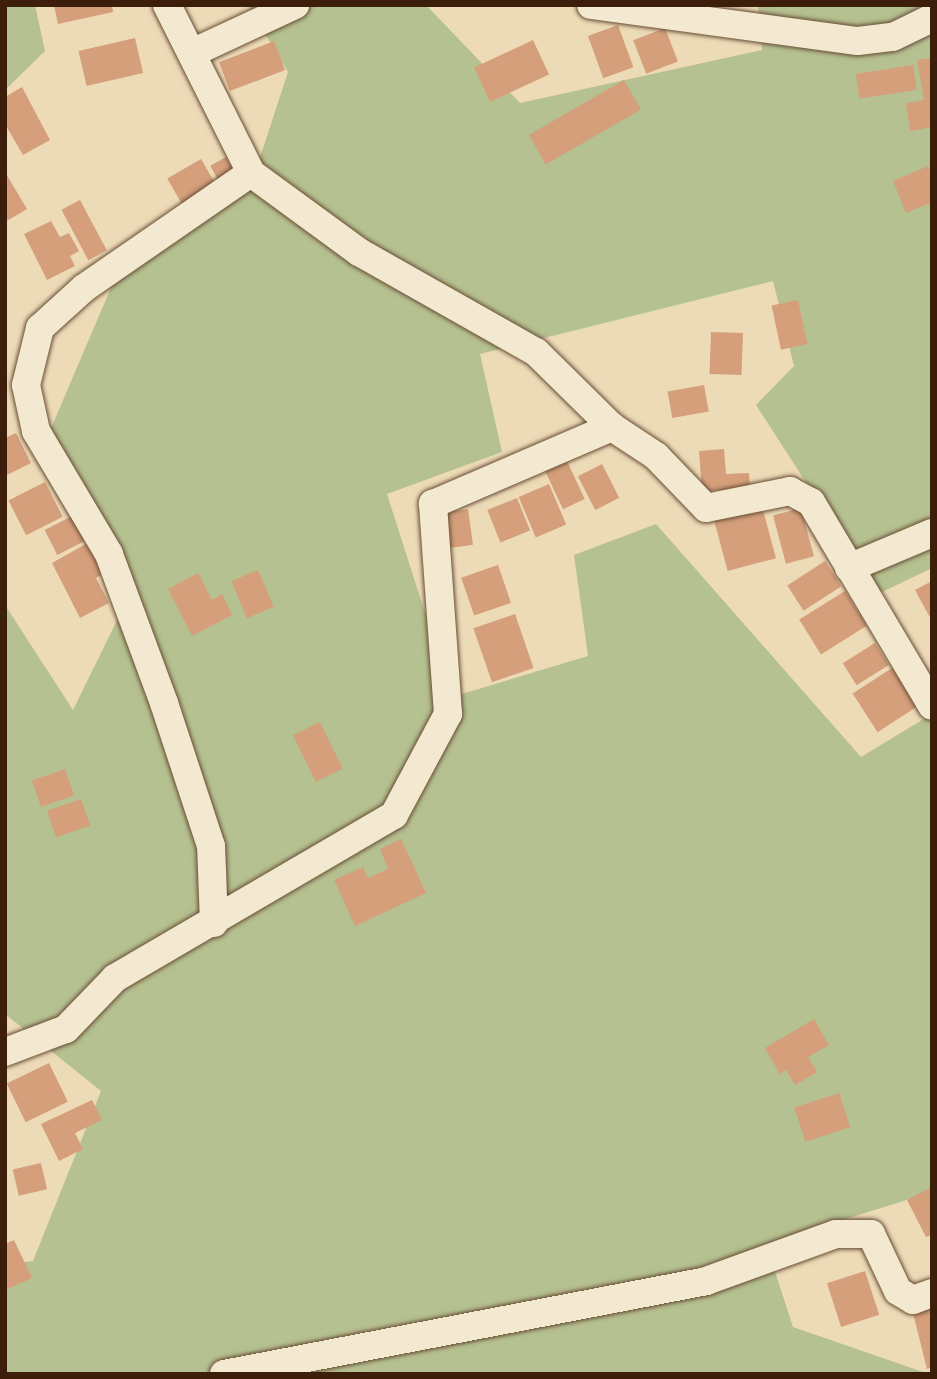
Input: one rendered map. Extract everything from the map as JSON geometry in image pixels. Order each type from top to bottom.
[{"type":"street","points":[[167,5],[251,173],[359,252],[536,352],[612,428],[656,456],[706,508],[790,491],[811,502],[932,706]]},
{"type":"street","points":[[192,53],[295,5]]},
{"type":"street","points":[[591,5],[858,41],[893,37],[932,18]]},
{"type":"street","points":[[214,923],[211,846],[164,703],[109,554],[36,431],[26,386],[40,328],[84,288],[251,173]]},
{"type":"street","points":[[5,1052],[66,1029],[116,978],[214,923],[394,815],[448,714],[433,504],[612,428]]},
{"type":"street","points":[[849,568],[932,533]]},
{"type":"street","points":[[224,1374],[706,1281],[836,1234],[871,1234],[898,1291],[913,1300],[932,1293]]},
{"type":"green space","points":[[5,5],[35,5],[45,51],[5,90]]},
{"type":"green space","points":[[248,5],[426,5],[520,103],[762,50],[758,5],[932,5],[932,568],[878,594],[756,405],[794,366],[773,281],[480,354],[502,452],[387,494],[452,697],[588,656],[574,555],[656,524],[861,757],[932,714],[932,1192],[766,1244],[793,1327],[929,1374],[5,1374],[5,1264],[33,1261],[101,1091],[5,1014],[5,605],[73,710],[126,602],[38,459],[127,250],[251,185],[288,72]]},
{"type":"building","points":[[54,5],[112,5],[113,12],[58,24]]},
{"type":"building","points":[[618,25],[633,67],[603,78],[588,36]]},
{"type":"building","points":[[665,28],[678,62],[646,74],[633,40]]},
{"type":"building","points":[[135,38],[143,73],[87,86],[78,51]]},
{"type":"building","points":[[533,40],[549,74],[490,102],[474,67]]},
{"type":"building","points":[[274,41],[285,70],[230,91],[219,62]]},
{"type":"building","points":[[932,58],[932,127],[910,131],[906,103],[924,100],[917,60]]},
{"type":"building","points":[[913,65],[917,90],[860,99],[856,74]]},
{"type":"building","points":[[624,80],[641,109],[546,164],[529,135]]},
{"type":"building","points":[[22,87],[50,140],[23,155],[5,124],[5,97]]},
{"type":"building","points":[[226,157],[237,177],[221,186],[210,166]]},
{"type":"building","points":[[201,159],[216,185],[182,204],[167,178]]},
{"type":"building","points":[[928,166],[932,175],[932,202],[906,213],[893,181]]},
{"type":"building","points":[[5,172],[27,209],[5,222]]},
{"type":"building","points":[[80,200],[107,250],[88,260],[61,210]]},
{"type":"building","points":[[51,221],[60,237],[69,233],[79,251],[70,256],[75,266],[47,280],[24,234]]},
{"type":"building","points":[[798,300],[807,344],[781,350],[772,306]]},
{"type":"building","points":[[711,332],[743,333],[742,375],[710,374]]},
{"type":"building","points":[[704,385],[709,412],[672,418],[668,391]]},
{"type":"building","points":[[16,433],[31,463],[5,476],[5,438]]},
{"type":"building","points":[[724,449],[726,474],[749,473],[750,488],[702,491],[699,451]]},
{"type":"building","points":[[567,461],[585,499],[563,509],[545,471]]},
{"type":"building","points":[[602,464],[619,498],[595,510],[578,476]]},
{"type":"building","points":[[45,482],[63,517],[26,535],[8,501]]},
{"type":"building","points":[[549,484],[566,525],[536,537],[519,497]]},
{"type":"building","points":[[517,498],[530,530],[500,542],[487,510]]},
{"type":"building","points":[[762,506],[776,558],[728,571],[714,519]]},
{"type":"building","points":[[801,508],[814,556],[786,564],[773,516]]},
{"type":"building","points":[[468,509],[473,545],[444,549],[439,513]]},
{"type":"building","points":[[74,515],[87,540],[57,555],[45,530]]},
{"type":"building","points":[[93,540],[109,570],[96,578],[109,603],[80,618],[52,563]]},
{"type":"building","points":[[825,561],[841,586],[804,611],[787,586]]},
{"type":"building","points":[[498,565],[511,603],[474,616],[461,578]]},
{"type":"building","points":[[258,570],[274,607],[247,618],[231,581]]},
{"type":"building","points":[[198,573],[212,600],[222,594],[232,615],[192,636],[168,589]]},
{"type":"building","points":[[932,581],[932,621],[915,590]]},
{"type":"building","points":[[845,591],[867,626],[821,654],[799,620]]},
{"type":"building","points":[[515,614],[534,668],[492,682],[473,628]]},
{"type":"building","points":[[875,643],[889,665],[857,685],[843,663]]},
{"type":"building","points":[[892,668],[917,707],[878,732],[853,694]]},
{"type":"building","points":[[320,722],[343,769],[316,782],[293,735]]},
{"type":"building","points":[[65,769],[74,795],[41,807],[32,780]]},
{"type":"building","points":[[81,799],[90,825],[56,837],[47,811]]},
{"type":"building","points":[[401,839],[426,893],[355,926],[334,880],[363,867],[368,878],[388,869],[380,849]]},
{"type":"building","points":[[814,1019],[829,1045],[808,1057],[817,1072],[795,1085],[786,1070],[780,1074],[765,1048]]},
{"type":"building","points":[[49,1063],[68,1102],[26,1122],[7,1084]]},
{"type":"building","points":[[839,1093],[850,1127],[805,1142],[794,1108]]},
{"type":"building","points":[[92,1100],[102,1120],[75,1133],[83,1149],[59,1161],[41,1124]]},
{"type":"building","points":[[41,1163],[47,1189],[19,1196],[13,1170]]},
{"type":"building","points":[[932,1187],[932,1235],[926,1237],[907,1200]]},
{"type":"building","points":[[14,1240],[32,1278],[5,1290],[5,1244]]},
{"type":"building","points":[[865,1271],[879,1315],[841,1327],[827,1283]]},
{"type":"building","points":[[932,1304],[932,1367],[927,1369],[912,1309]]}]
